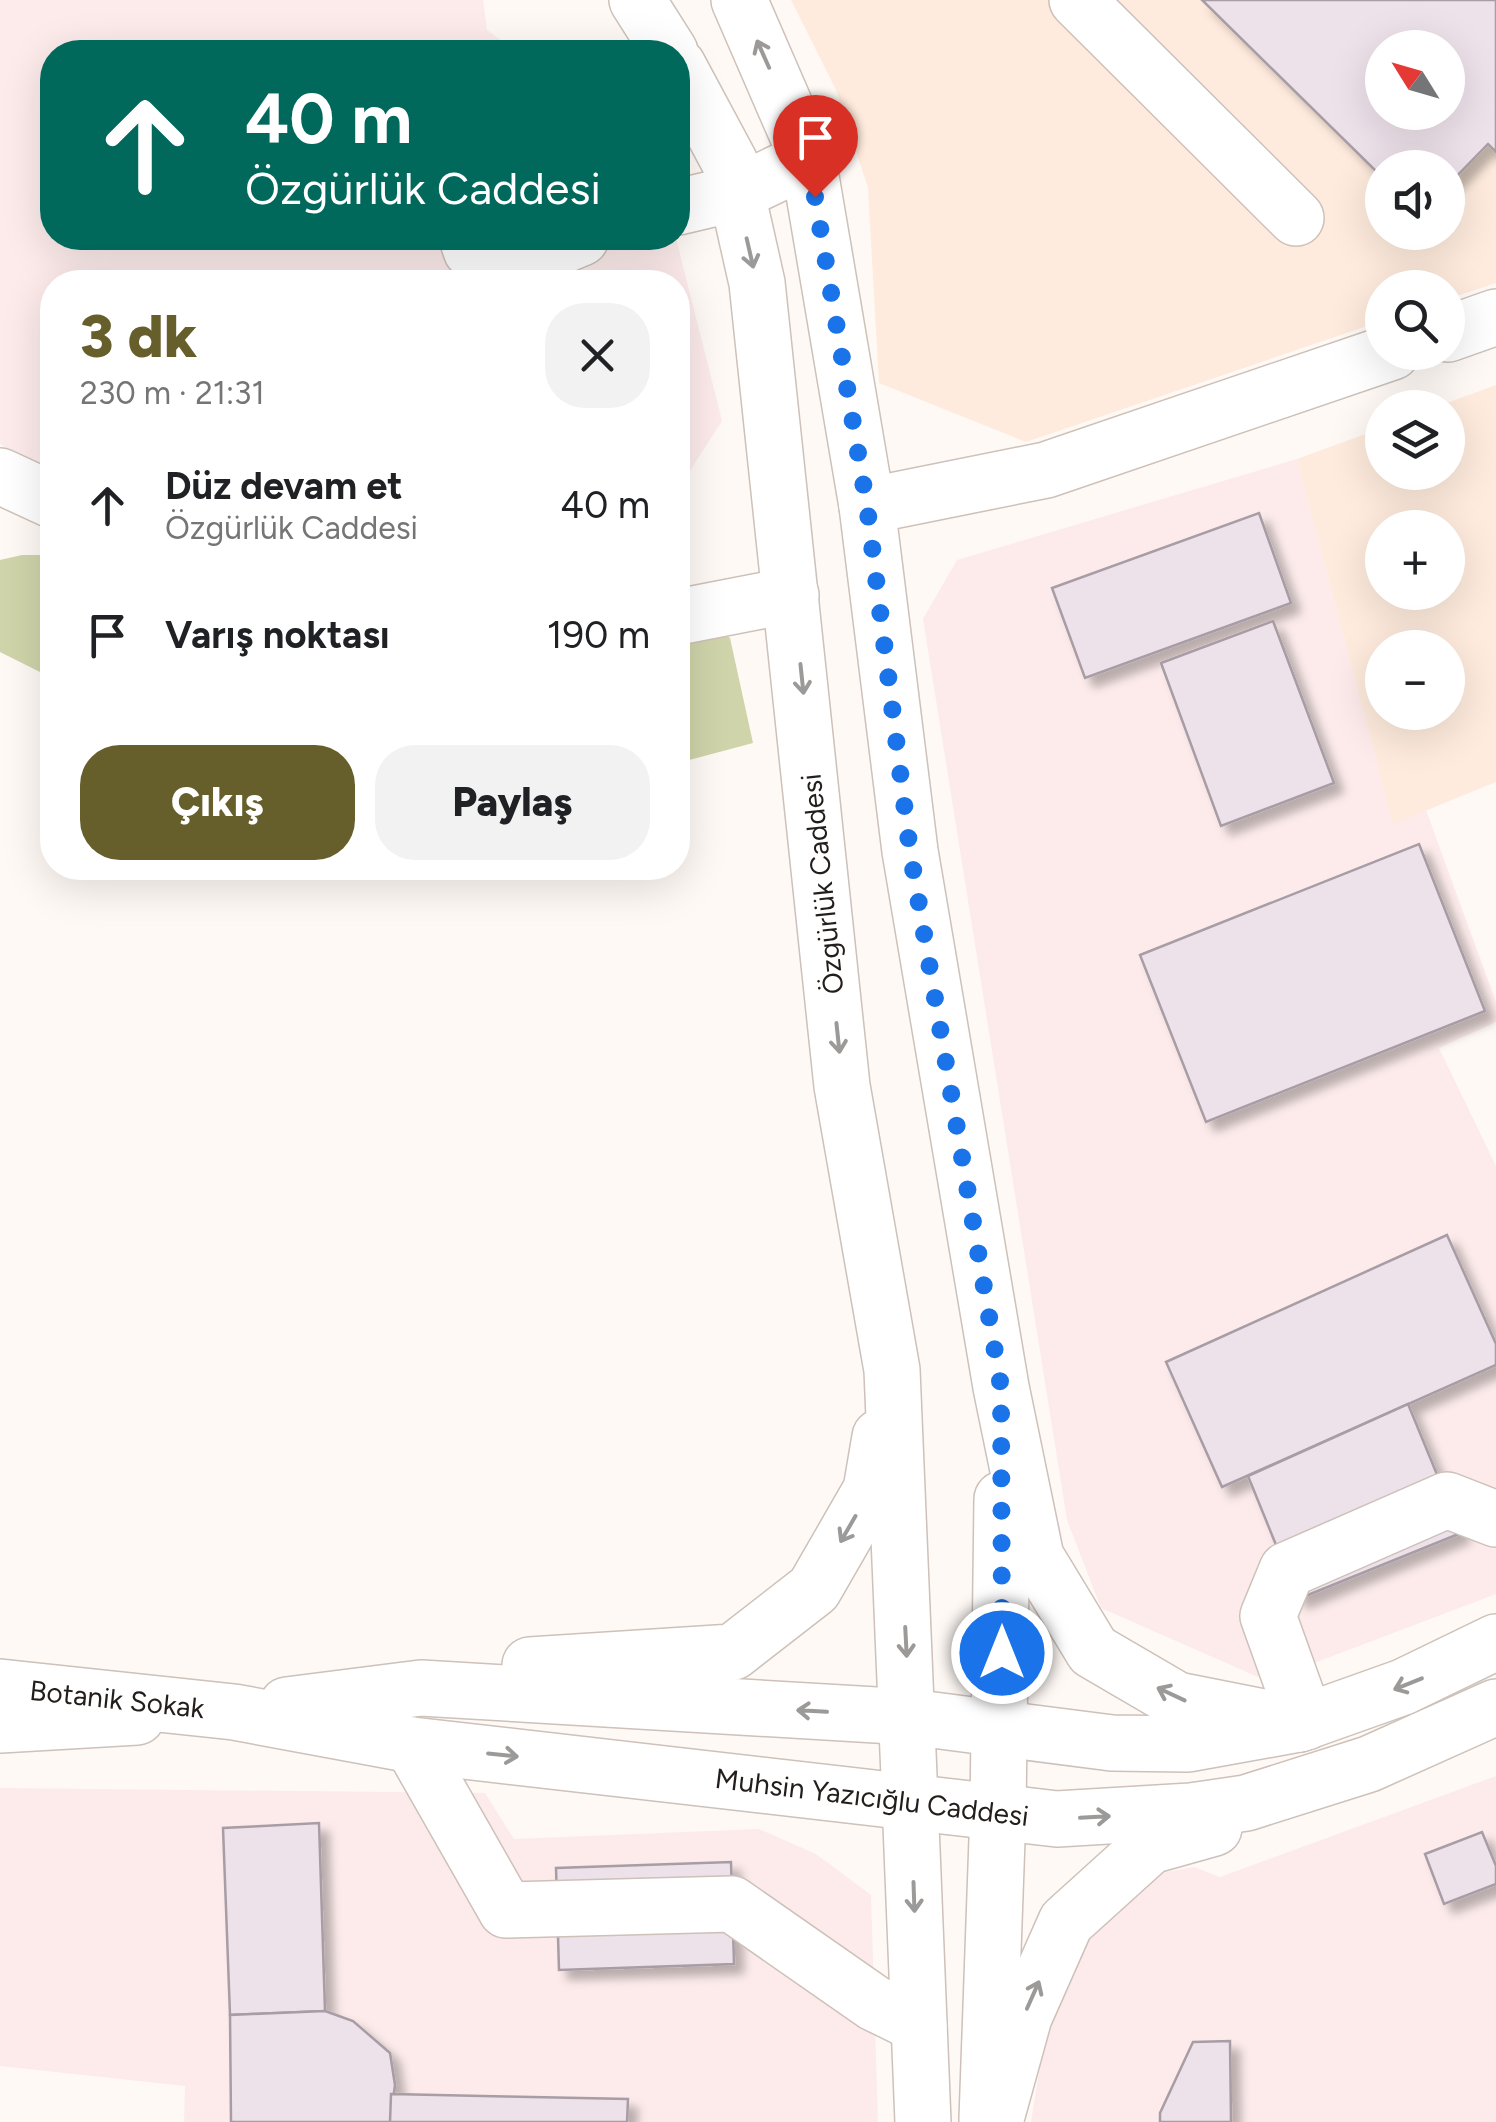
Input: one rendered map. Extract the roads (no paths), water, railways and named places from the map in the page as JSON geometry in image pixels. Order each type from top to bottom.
[{"type":"main road","points":[[637,0],[662,40]]},
{"type":"main road","points":[[739,0],[801,142],[867,506],[910,851],[1001,1387],[1036,1557],[1093,1651],[1177,1700],[1303,1723]]},
{"type":"main road","points":[[1077,0],[1296,218]]},
{"type":"main road","name":"Özgürlük Caddesi","points":[[690,101],[757,283],[842,1086],[892,1370],[910,1717],[923,2122]]},
{"type":"main road","points":[[690,196],[715,174],[801,142]]},
{"type":"main road","points":[[471,250],[498,263],[552,250]]},
{"type":"main road","points":[[1465,328],[1496,318]]},
{"type":"main road","points":[[867,506],[1046,470],[1365,361]]},
{"type":"main road","points":[[0,475],[40,494]]},
{"type":"main road","points":[[690,615],[791,595]]},
{"type":"main road","points":[[422,1688],[525,1665],[733,1652],[814,1589],[871,1490],[892,1370]]},
{"type":"main road","points":[[987,2122],[1002,1729],[1001,1387]]},
{"type":"main road","points":[[1303,1723],[1268,1616],[1286,1570],[1447,1500],[1496,1519]]},
{"type":"main road","points":[[1002,1729],[1112,1743],[1188,1744],[1303,1723],[1403,1687],[1496,1642]]},
{"type":"main road","name":"Botanik Sokak","points":[[0,1687],[234,1712]]},
{"type":"main road","name":"Muhsin Yazıcığlu Caddesi","points":[[0,1725],[234,1712],[422,1688],[910,1717],[1002,1729]]},
{"type":"main road","name":"Muhsin Yazıcığlu Caddesi","points":[[234,1712],[412,1745],[1057,1819],[1191,1811],[1246,1803],[1368,1764],[1496,1707]]},
{"type":"main road","points":[[412,1745],[506,1910],[732,1904],[874,2003],[919,2024]]},
{"type":"main road","points":[[995,2122],[1024,2017],[1066,1922],[1150,1846],[1255,1817],[1368,1764]]}]
